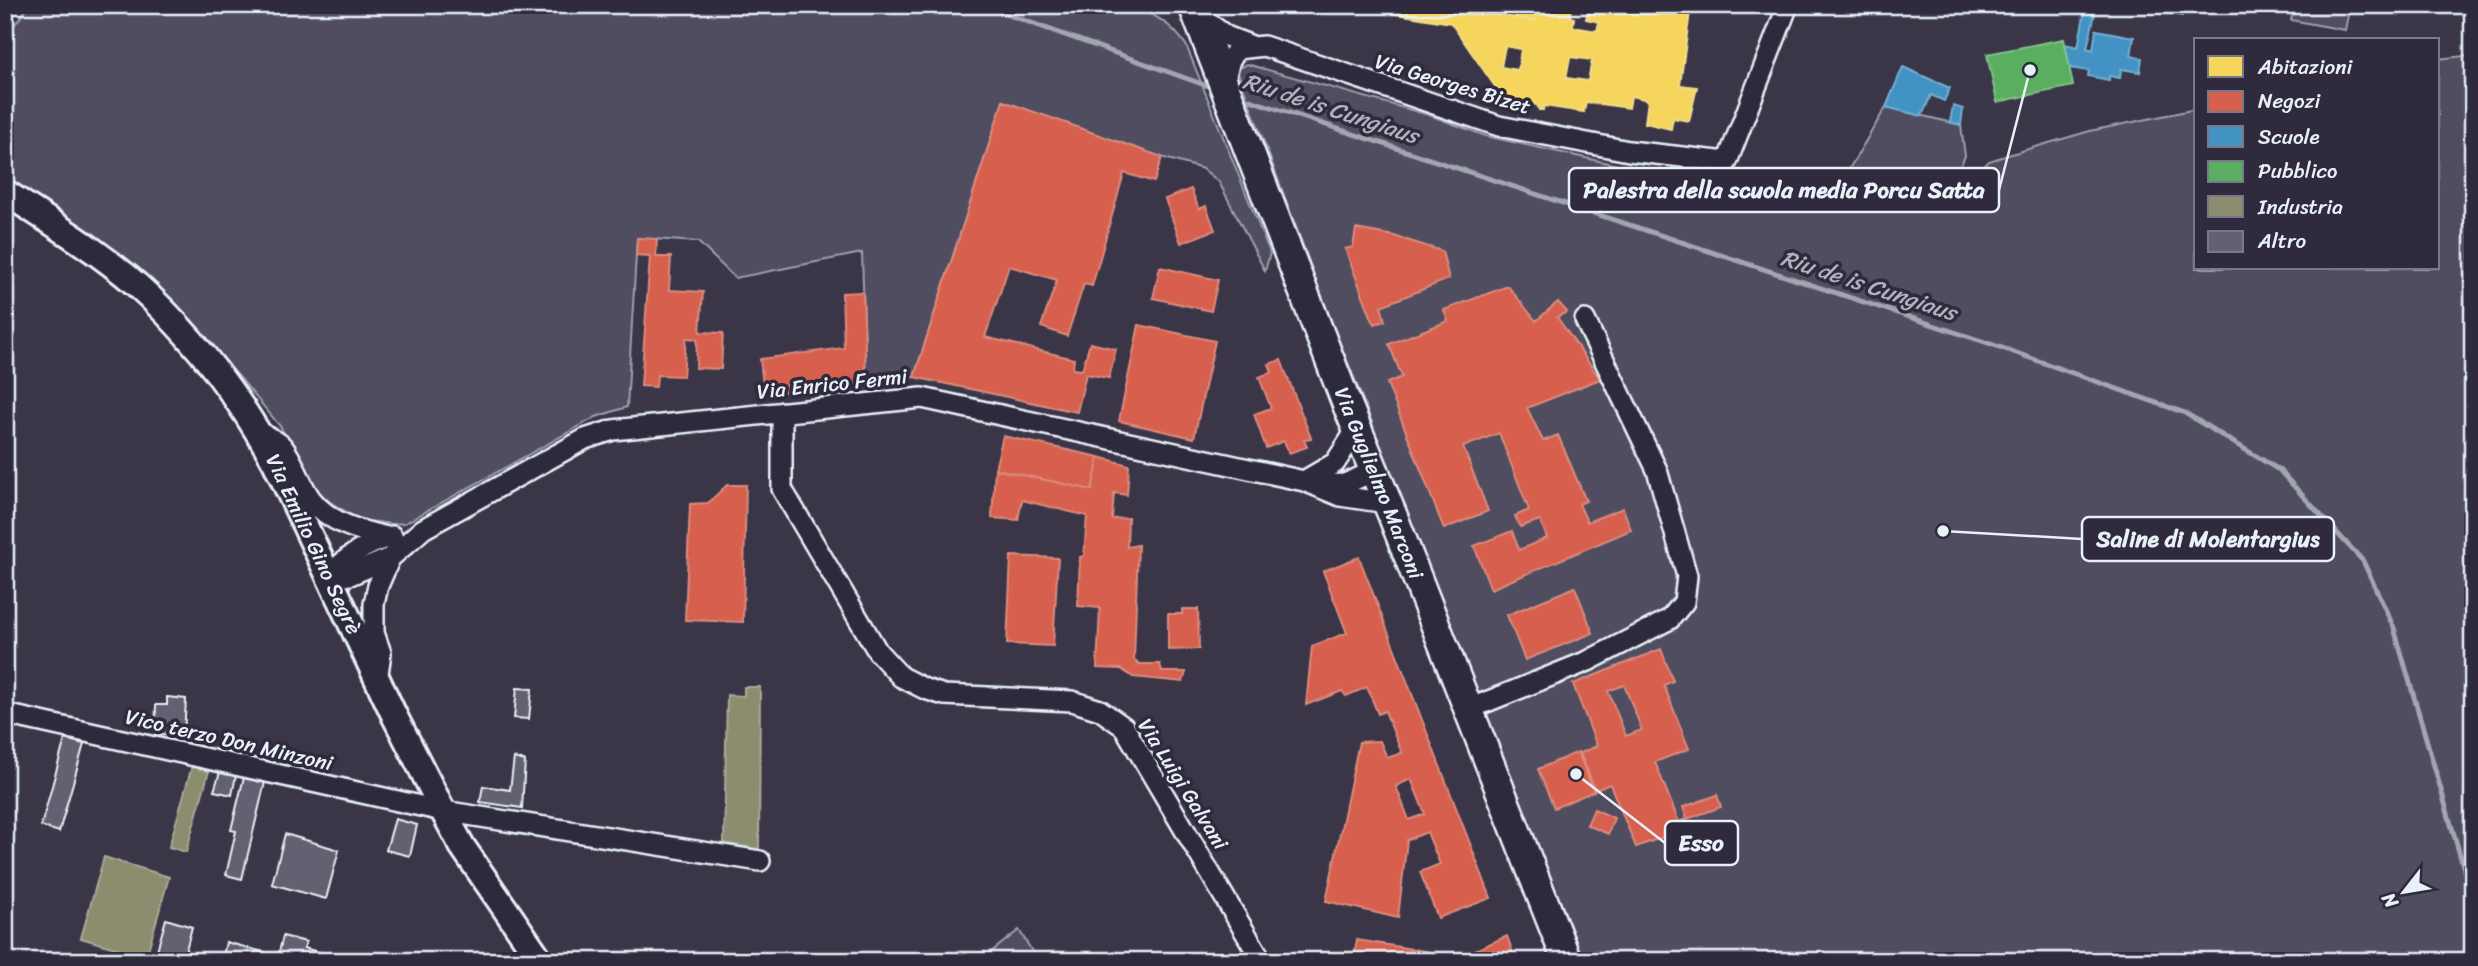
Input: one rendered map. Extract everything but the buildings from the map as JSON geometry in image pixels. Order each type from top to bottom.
[{"type":"main road","name":"Via Guglielmo Marconi","points":[[1198,17],[1227,71],[1282,233],[1567,961]]},
{"type":"street","name":"Via Georges Bizet","points":[[1198,17],[1219,32],[1252,46],[1264,46],[1499,126],[1629,151],[1727,162],[1788,5]]},
{"type":"street","points":[[1227,71],[1237,49],[1252,46]]},
{"type":"street","name":"Via Emilio Gino Segrè","points":[[5,192],[101,257],[148,295],[185,333],[224,380],[259,432],[377,680],[462,846],[541,961]]},
{"type":"street","points":[[1469,709],[1588,661],[1670,619],[1684,601],[1687,576],[1657,470],[1585,320]]},
{"type":"street","name":"Via Enrico Fermi","points":[[423,529],[585,439],[613,430],[922,398],[1310,483],[1340,496],[1387,503]]},
{"type":"street","name":"Via Luigi Galvani","points":[[782,412],[782,489],[878,652],[901,677],[944,695],[1072,701],[1100,710],[1124,727],[1262,961]]},
{"type":"street","points":[[1310,483],[1335,463],[1357,429]]},
{"type":"street","points":[[259,432],[281,444],[311,499],[323,511],[353,528],[387,537]]},
{"type":"street","points":[[1310,483],[1345,484],[1374,471]]},
{"type":"street","points":[[329,577],[340,562],[349,556],[387,537],[423,529]]},
{"type":"street","points":[[329,577],[350,575],[390,558],[423,529]]},
{"type":"street","points":[[377,680],[381,653],[374,633],[374,604],[378,586],[390,558]]},
{"type":"street","name":"Vico terzo Don Minzoni","points":[[5,714],[443,811],[760,861]]},
{"type":"shaded area","points":[[27,5],[1129,5],[1161,20],[1174,30],[1186,45],[1270,253],[1265,271],[1219,182],[1203,169],[1161,157],[1003,101],[914,377],[866,383],[862,253],[735,278],[698,242],[637,238],[627,407],[596,417],[405,523],[360,520],[319,492],[280,426],[186,319],[118,257],[5,178],[5,36],[24,13]]},
{"type":"shaded area","points":[[2295,5],[2350,5],[2345,30],[2291,20]]},
{"type":"shaded area","points":[[2473,55],[2473,961],[1584,961],[1493,733],[1478,707],[1367,428],[1373,425],[1237,70],[1247,64],[1429,115],[1486,136],[1649,172],[1717,183],[1755,182],[1798,192],[1833,196],[1886,107],[1961,125],[1965,156],[1954,180],[1976,175],[1989,161],[2008,155],[2090,131],[2194,109],[2194,270],[2440,270],[2440,59]]},
{"type":"shaded area","points":[[1019,930],[1038,961],[967,961],[986,956]]},
{"type":"waterway","name":"Riu de is Cungiaus","points":[[981,5],[1216,89]]},
{"type":"waterway","name":"Riu de is Cungiaus","points":[[1238,96],[1988,343],[2185,413],[2279,470],[2363,561],[2394,628],[2473,900]]},
{"type":"place","name":"Palestra della scuola media Porcu Satta","points":[[2030,70]]},
{"type":"place","name":"Saline di Molentargius","points":[[1943,531]]},
{"type":"place","name":"Esso","points":[[1576,774]]}]
